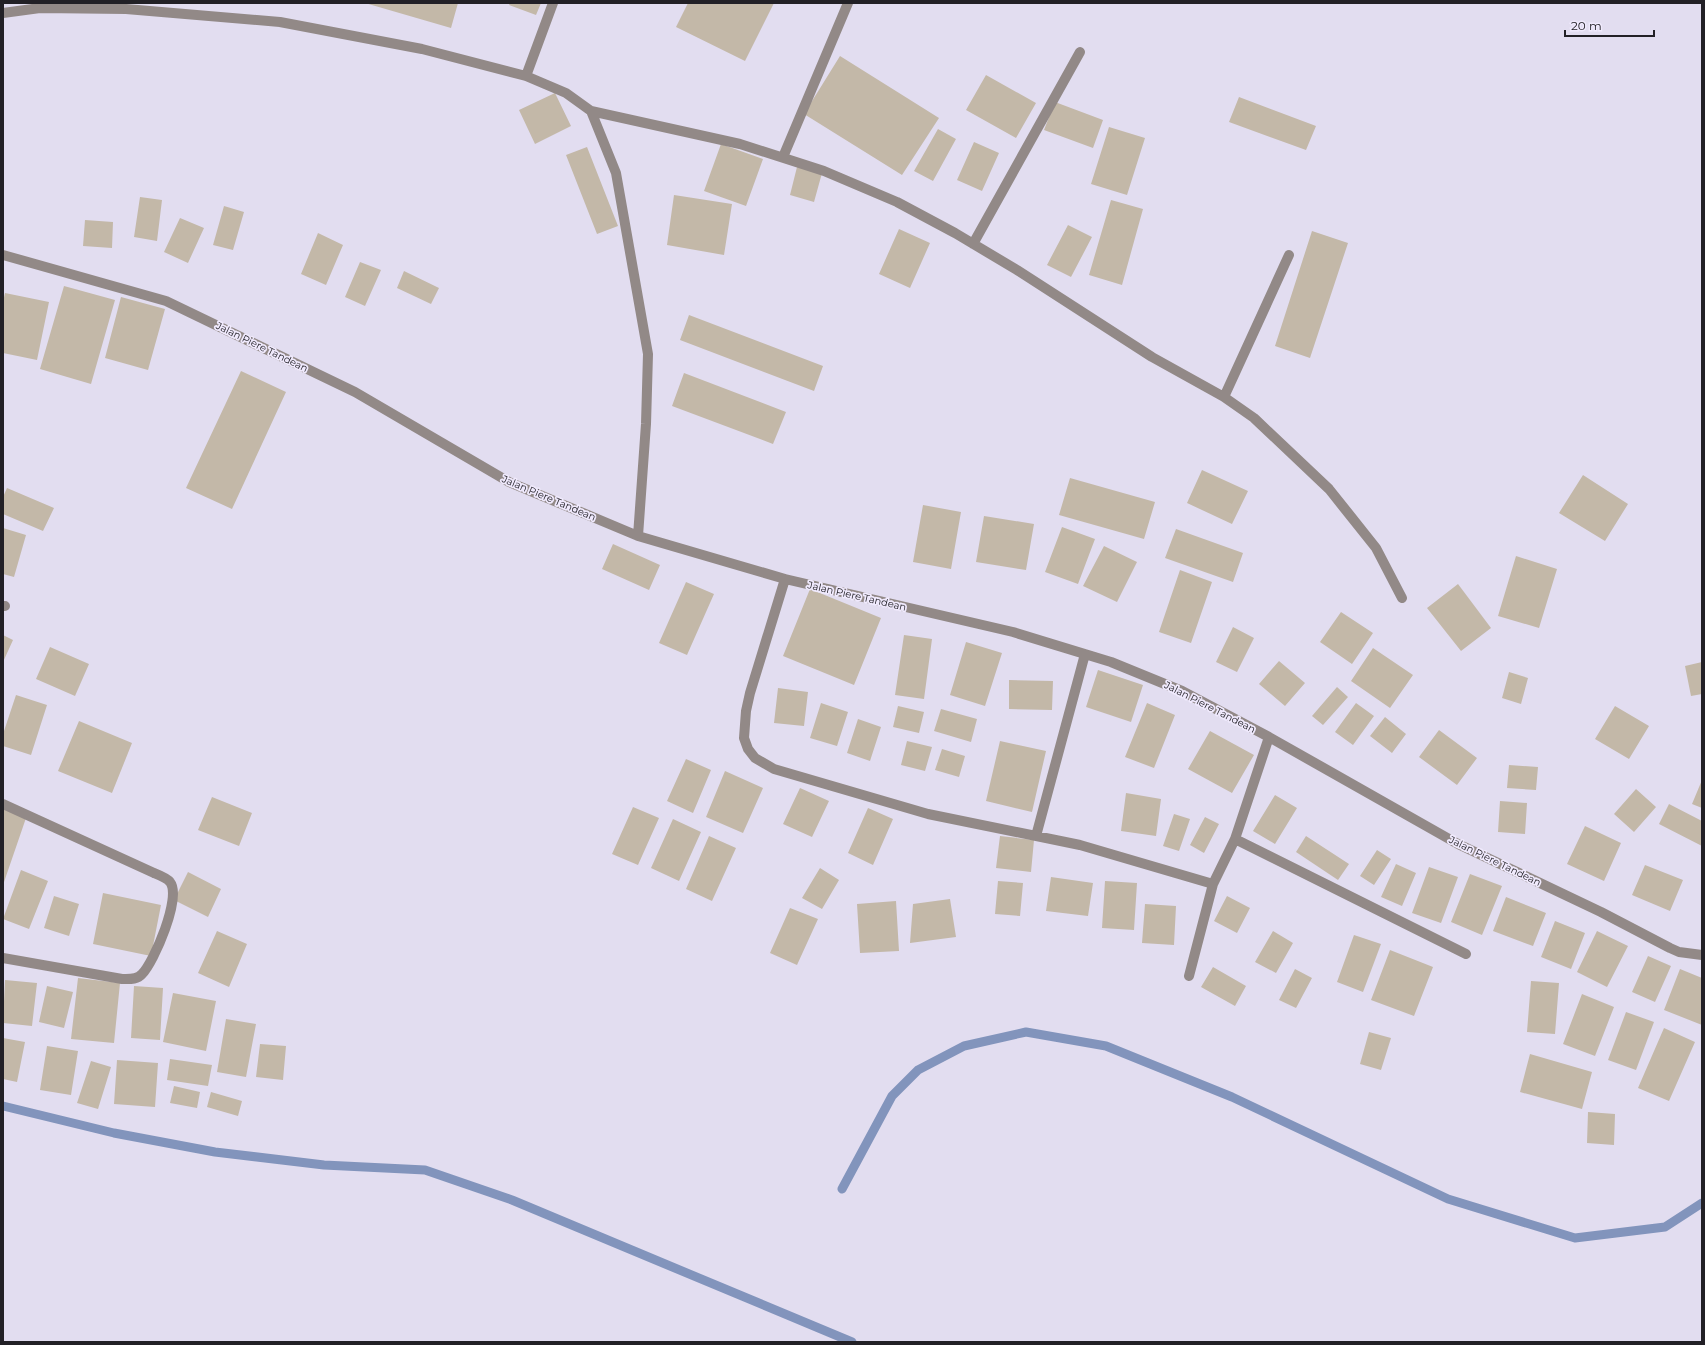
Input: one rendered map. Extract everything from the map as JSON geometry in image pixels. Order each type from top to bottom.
[{"type":"street","points":[[526,76],[553,3]]},
{"type":"street","points":[[783,157],[848,3]]},
{"type":"street","points":[[3,13],[40,8],[126,9],[280,22],[422,49],[526,76],[566,93],[591,111],[740,144],[824,171],[897,202],[972,244],[1017,270],[1152,357],[1224,397],[1254,418],[1329,489],[1376,548],[1402,598]]},
{"type":"street","points":[[972,244],[1080,52]]},
{"type":"street","points":[[591,111],[616,173],[648,354],[646,424],[638,536]]},
{"type":"street","name":"Jalan Piere Tandean","points":[[3,255],[166,301],[355,392],[509,482],[638,536],[785,579],[1013,632],[1111,662],[1182,691],[1269,737],[1458,844],[1601,912],[1670,948],[1679,952],[1702,956]]},
{"type":"street","points":[[1224,397],[1289,255]]},
{"type":"street","points":[[785,579],[746,711],[744,738],[748,749],[755,758],[774,769],[928,814],[1080,846],[1213,884]]},
{"type":"street","points":[[1036,836],[1085,654]]},
{"type":"street","points":[[1189,976],[1213,884],[1235,839],[1269,737]]},
{"type":"street","points":[[3,804],[169,880],[173,888],[172,903],[166,927],[146,970],[136,978],[122,979],[3,958]]},
{"type":"street","points":[[1235,839],[1466,954]]},
{"type":"building","points":[[365,3],[458,3],[451,28]]},
{"type":"building","points":[[510,3],[541,3],[536,15],[509,5]]},
{"type":"building","points":[[688,3],[774,3],[745,61],[676,27]]},
{"type":"building","points":[[840,56],[939,118],[902,175],[804,114]]},
{"type":"building","points":[[986,75],[1036,103],[1016,138],[966,110]]},
{"type":"building","points":[[555,93],[571,126],[535,144],[519,110]]},
{"type":"building","points":[[1239,97],[1316,126],[1306,150],[1229,122]]},
{"type":"building","points":[[1055,102],[1103,120],[1093,148],[1044,130]]},
{"type":"building","points":[[1109,127],[1145,138],[1127,195],[1091,184]]},
{"type":"building","points":[[938,129],[956,139],[933,181],[914,171]]},
{"type":"building","points":[[974,142],[999,153],[982,191],[957,180]]},
{"type":"building","points":[[721,144],[763,159],[746,206],[704,191]]},
{"type":"building","points":[[587,147],[618,226],[597,234],[566,155]]},
{"type":"building","points":[[797,167],[822,173],[814,202],[790,195]]},
{"type":"building","points":[[674,195],[732,204],[724,255],[667,245]]},
{"type":"building","points":[[140,197],[162,200],[157,241],[134,237]]},
{"type":"building","points":[[1111,200],[1143,209],[1122,285],[1089,275]]},
{"type":"building","points":[[224,206],[244,212],[233,250],[213,245]]},
{"type":"building","points":[[180,218],[204,228],[188,263],[164,252]]},
{"type":"building","points":[[85,220],[113,222],[112,248],[83,246]]},
{"type":"building","points":[[1068,225],[1092,237],[1071,277],[1047,265]]},
{"type":"building","points":[[899,229],[930,243],[910,288],[879,274]]},
{"type":"building","points":[[1312,231],[1348,243],[1310,358],[1275,346]]},
{"type":"building","points":[[318,233],[343,245],[326,285],[301,274]]},
{"type":"building","points":[[360,262],[381,270],[365,306],[345,297]]},
{"type":"building","points":[[404,271],[439,288],[431,304],[397,288]]},
{"type":"building","points":[[64,286],[115,300],[91,384],[40,369]]},
{"type":"building","points":[[5,293],[49,302],[37,360],[3,353],[3,302]]},
{"type":"building","points":[[121,297],[165,309],[148,370],[105,358]]},
{"type":"building","points":[[689,315],[823,366],[814,391],[680,340]]},
{"type":"building","points":[[241,371],[286,392],[232,509],[186,488]]},
{"type":"building","points":[[684,373],[786,412],[773,444],[672,406]]},
{"type":"building","points":[[1202,470],[1248,491],[1232,524],[1187,503]]},
{"type":"building","points":[[1583,475],[1628,504],[1605,541],[1559,513]]},
{"type":"building","points":[[1070,478],[1155,502],[1144,539],[1059,515]]},
{"type":"building","points":[[7,488],[54,508],[43,531],[3,514],[3,497]]},
{"type":"building","points":[[923,505],[961,512],[951,569],[913,562]]},
{"type":"building","points":[[984,516],[1034,524],[1026,570],[976,562]]},
{"type":"building","points":[[1062,527],[1095,539],[1078,584],[1045,572]]},
{"type":"building","points":[[3,528],[26,535],[14,577],[3,574]]},
{"type":"building","points":[[1176,529],[1243,553],[1233,582],[1165,558]]},
{"type":"building","points":[[613,544],[660,565],[649,590],[602,569]]},
{"type":"building","points":[[1104,546],[1137,562],[1117,602],[1083,586]]},
{"type":"building","points":[[1516,556],[1557,569],[1539,628],[1498,616]]},
{"type":"building","points":[[1180,570],[1212,582],[1191,643],[1159,632]]},
{"type":"building","points":[[686,582],[714,594],[687,655],[659,643]]},
{"type":"building","points":[[1458,584],[1491,628],[1461,651],[1427,608]]},
{"type":"building","points":[[810,589],[881,618],[854,685],[783,656]]},
{"type":"building","points":[[1341,612],[1373,633],[1352,664],[1320,642]]},
{"type":"building","points":[[1233,627],[1254,638],[1237,672],[1216,662]]},
{"type":"building","points":[[3,635],[13,640],[3,662]]},
{"type":"building","points":[[904,635],[932,639],[924,699],[895,695]]},
{"type":"building","points":[[966,642],[1002,653],[985,706],[950,695]]},
{"type":"building","points":[[50,647],[89,664],[75,696],[36,679]]},
{"type":"building","points":[[1373,648],[1413,675],[1390,708],[1351,681]]},
{"type":"building","points":[[1279,661],[1305,683],[1285,706],[1259,684]]},
{"type":"building","points":[[1702,662],[1702,694],[1691,696],[1685,666]]},
{"type":"building","points":[[1098,670],[1143,685],[1131,722],[1086,707]]},
{"type":"building","points":[[1509,672],[1528,678],[1521,704],[1502,698]]},
{"type":"building","points":[[1009,680],[1053,681],[1052,710],[1009,709]]},
{"type":"building","points":[[1337,687],[1348,697],[1323,725],[1312,716]]},
{"type":"building","points":[[778,688],[808,692],[804,726],[774,723]]},
{"type":"building","points":[[16,695],[47,705],[31,755],[3,746],[3,734]]},
{"type":"building","points":[[821,703],[848,712],[837,746],[810,738]]},
{"type":"building","points":[[1147,703],[1175,715],[1154,768],[1125,757]]},
{"type":"building","points":[[1356,703],[1374,716],[1353,745],[1335,732]]},
{"type":"building","points":[[898,706],[924,712],[919,733],[893,727]]},
{"type":"building","points":[[1615,706],[1649,726],[1629,759],[1595,739]]},
{"type":"building","points":[[941,709],[977,719],[971,742],[934,731]]},
{"type":"building","points":[[1385,717],[1406,734],[1392,753],[1370,736]]},
{"type":"building","points":[[858,719],[881,727],[870,761],[847,753]]},
{"type":"building","points":[[79,721],[132,743],[112,793],[58,771]]},
{"type":"building","points":[[1439,730],[1477,758],[1457,785],[1419,757]]},
{"type":"building","points":[[1210,731],[1254,755],[1232,793],[1188,769]]},
{"type":"building","points":[[907,741],[932,747],[925,771],[901,765]]},
{"type":"building","points":[[1000,741],[1046,751],[1032,812],[986,801]]},
{"type":"building","points":[[942,749],[965,756],[959,777],[935,770]]},
{"type":"building","points":[[686,759],[711,770],[693,813],[667,801]]},
{"type":"building","points":[[1509,765],[1538,767],[1536,790],[1507,788]]},
{"type":"building","points":[[725,771],[763,788],[743,833],[706,817]]},
{"type":"building","points":[[1702,780],[1702,808],[1692,804]]},
{"type":"building","points":[[800,788],[829,801],[812,837],[783,824]]},
{"type":"building","points":[[1636,789],[1656,807],[1634,832],[1614,814]]},
{"type":"building","points":[[1126,793],[1161,799],[1156,836],[1121,831]]},
{"type":"building","points":[[1275,795],[1297,808],[1275,844],[1253,831]]},
{"type":"building","points":[[212,797],[252,813],[239,846],[198,830]]},
{"type":"building","points":[[1500,801],[1527,803],[1525,834],[1498,832]]},
{"type":"building","points":[[1669,804],[1702,821],[1702,846],[1659,824]]},
{"type":"building","points":[[633,807],[659,818],[638,865],[612,854]]},
{"type":"building","points":[[868,808],[893,819],[873,865],[848,853]]},
{"type":"building","points":[[3,809],[26,818],[3,885]]},
{"type":"building","points":[[1174,814],[1190,819],[1179,851],[1163,846]]},
{"type":"building","points":[[1205,817],[1219,824],[1204,853],[1190,845]]},
{"type":"building","points":[[673,819],[701,832],[679,881],[651,868]]},
{"type":"building","points":[[1585,826],[1621,843],[1604,881],[1567,864]]},
{"type":"building","points":[[709,836],[736,848],[712,901],[686,889]]},
{"type":"building","points":[[1000,836],[1034,840],[1031,872],[996,868]]},
{"type":"building","points":[[1306,836],[1349,864],[1338,880],[1296,852]]},
{"type":"building","points":[[1377,850],[1391,859],[1374,885],[1360,876]]},
{"type":"building","points":[[1396,864],[1416,873],[1402,906],[1381,897]]},
{"type":"building","points":[[1645,865],[1683,880],[1670,911],[1632,895]]},
{"type":"building","points":[[1429,867],[1458,877],[1441,923],[1412,913]]},
{"type":"building","points":[[820,868],[839,880],[822,909],[802,898]]},
{"type":"building","points":[[21,870],[48,881],[29,929],[3,919]]},
{"type":"building","points":[[188,872],[221,889],[208,917],[174,900]]},
{"type":"building","points":[[1470,874],[1502,886],[1482,935],[1451,922]]},
{"type":"building","points":[[1051,877],[1093,883],[1088,916],[1046,911]]},
{"type":"building","points":[[998,881],[1023,883],[1020,916],[995,914]]},
{"type":"building","points":[[1105,881],[1137,883],[1134,930],[1102,928]]},
{"type":"building","points":[[103,893],[161,905],[151,956],[93,944]]},
{"type":"building","points":[[54,896],[79,904],[69,936],[44,928]]},
{"type":"building","points":[[1227,896],[1250,908],[1237,933],[1214,921]]},
{"type":"building","points":[[1506,897],[1546,913],[1533,946],[1493,931]]},
{"type":"building","points":[[950,899],[956,937],[910,943],[913,904]]},
{"type":"building","points":[[896,901],[899,951],[860,953],[857,904]]},
{"type":"building","points":[[1145,904],[1176,906],[1174,945],[1142,943]]},
{"type":"building","points":[[790,908],[818,919],[797,965],[770,953]]},
{"type":"building","points":[[1555,921],[1585,933],[1571,969],[1541,957]]},
{"type":"building","points":[[217,931],[247,944],[229,987],[198,973]]},
{"type":"building","points":[[1273,931],[1293,943],[1276,973],[1255,962]]},
{"type":"building","points":[[1597,931],[1628,946],[1607,987],[1577,972]]},
{"type":"building","points":[[1354,935],[1381,944],[1363,992],[1337,982]]},
{"type":"building","points":[[1390,950],[1433,967],[1414,1016],[1371,1000]]},
{"type":"building","points":[[1648,956],[1671,966],[1655,1002],[1632,992]]},
{"type":"building","points":[[1213,967],[1246,986],[1235,1006],[1201,987]]},
{"type":"building","points":[[1295,969],[1312,978],[1296,1008],[1279,1000]]},
{"type":"building","points":[[1680,969],[1702,978],[1702,1025],[1664,1010]]},
{"type":"building","points":[[78,978],[120,983],[114,1043],[71,1039]]},
{"type":"building","points":[[5,980],[37,983],[32,1026],[3,1023]]},
{"type":"building","points":[[1531,981],[1559,983],[1555,1034],[1527,1032]]},
{"type":"building","points":[[47,986],[73,992],[64,1028],[39,1022]]},
{"type":"building","points":[[134,986],[163,988],[160,1040],[131,1038]]},
{"type":"building","points":[[173,993],[216,1001],[206,1051],[163,1042]]},
{"type":"building","points":[[1582,994],[1614,1007],[1595,1056],[1563,1044]]},
{"type":"building","points":[[1626,1012],[1654,1022],[1636,1070],[1608,1060]]},
{"type":"building","points":[[226,1019],[256,1024],[246,1077],[217,1072]]},
{"type":"building","points":[[1664,1028],[1695,1042],[1669,1101],[1638,1088]]},
{"type":"building","points":[[1369,1032],[1391,1038],[1381,1070],[1360,1064]]},
{"type":"building","points":[[3,1038],[25,1042],[17,1082],[3,1079]]},
{"type":"building","points":[[260,1044],[286,1046],[283,1080],[256,1077]]},
{"type":"building","points":[[47,1046],[78,1051],[71,1095],[40,1090]]},
{"type":"building","points":[[1530,1054],[1592,1072],[1582,1109],[1520,1092]]},
{"type":"building","points":[[170,1059],[212,1065],[208,1086],[167,1080]]},
{"type":"building","points":[[117,1060],[158,1063],[155,1107],[114,1104]]},
{"type":"building","points":[[91,1061],[111,1067],[98,1109],[77,1103]]},
{"type":"building","points":[[174,1086],[200,1092],[197,1108],[170,1103]]},
{"type":"building","points":[[211,1092],[242,1101],[238,1116],[207,1107]]},
{"type":"building","points":[[1588,1112],[1615,1114],[1614,1145],[1587,1143]]},
{"type":"waterway","points":[[842,1189],[892,1096],[918,1070],[964,1046],[1026,1032],[1106,1046],[1232,1097],[1448,1199],[1575,1238],[1665,1227],[1702,1203]]},
{"type":"waterway","points":[[3,1106],[114,1133],[215,1152],[324,1165],[425,1170],[512,1200],[852,1342]]}]
